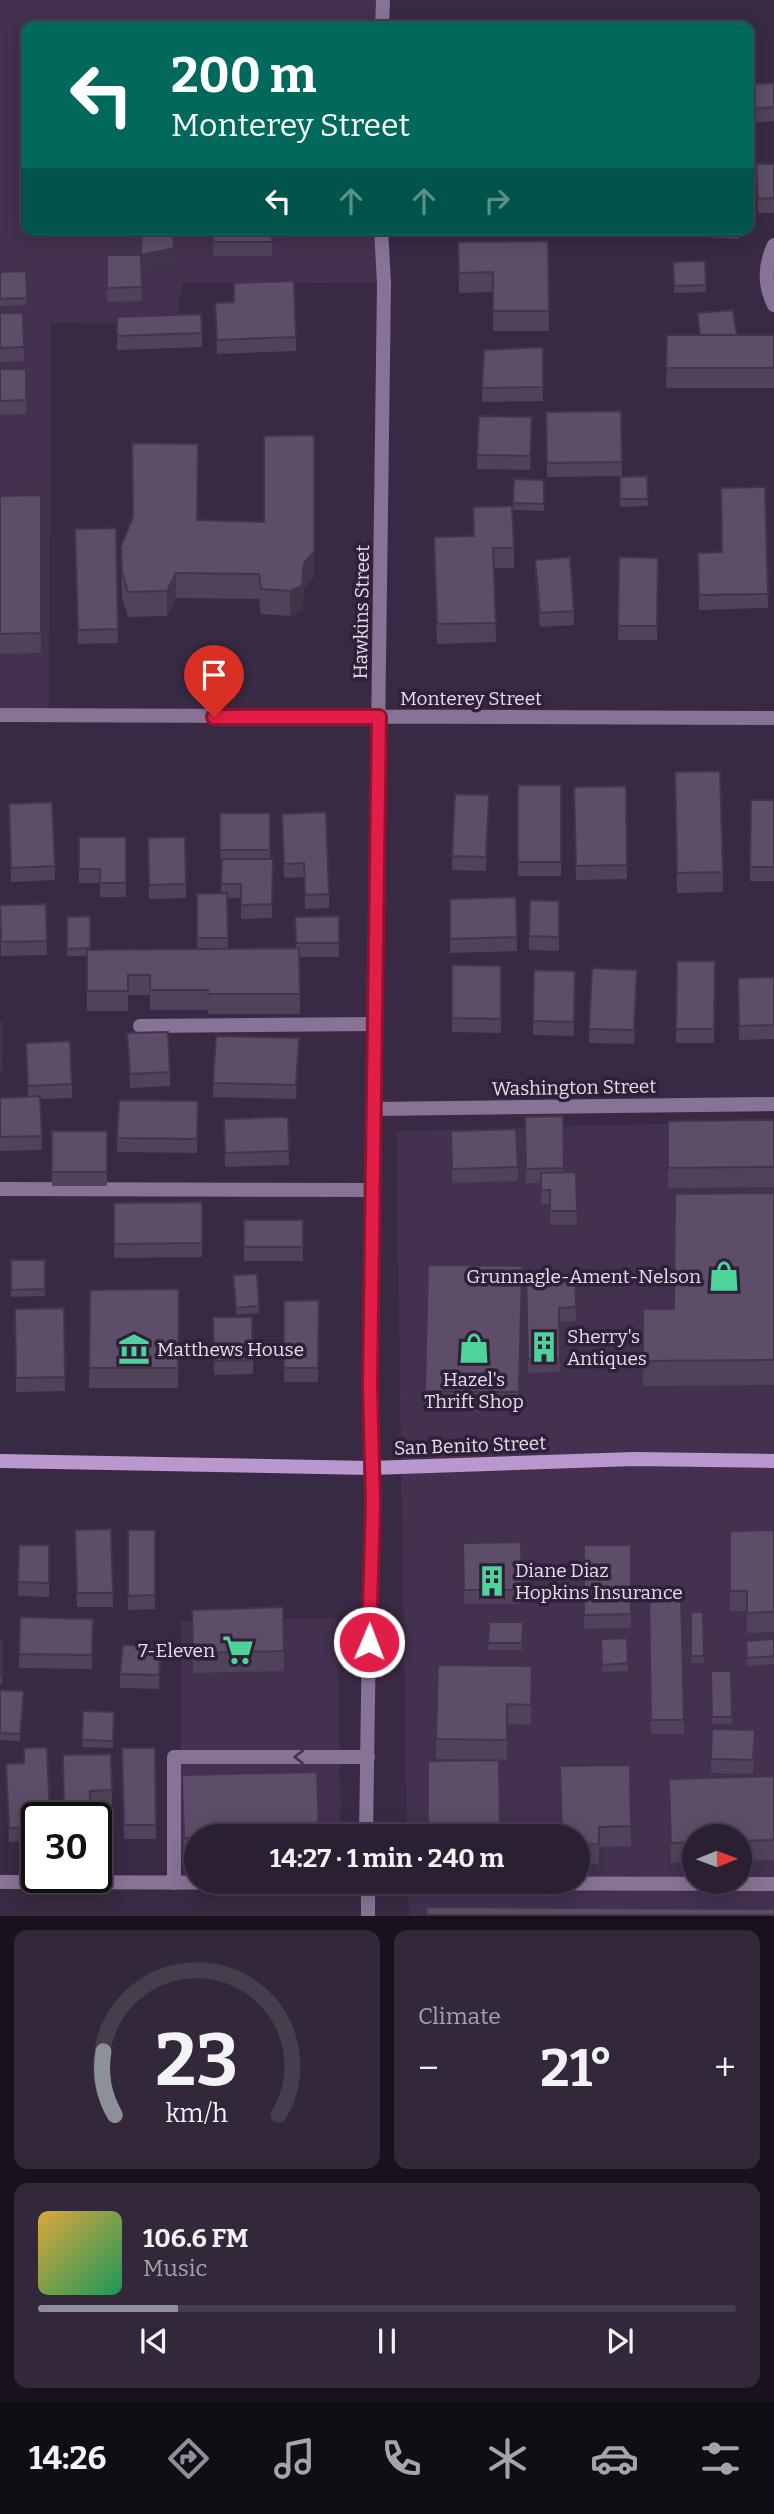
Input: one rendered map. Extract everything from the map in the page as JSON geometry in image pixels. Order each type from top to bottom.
[{"type":"main road","name":"San Benito Street","points":[[0,1461],[371,1468],[634,1459],[774,1461]]},
{"type":"street","points":[[382,21],[383,0]]},
{"type":"street","name":"Hawkins Street","points":[[366,1824],[373,1503],[372,1190],[384,283],[381,235]]},
{"type":"street","points":[[774,245],[766,275],[774,305]]},
{"type":"street","name":"Monterey Street","points":[[0,715],[774,718]]},
{"type":"street","points":[[140,1026],[375,1024]]},
{"type":"street","name":"Washington Street","points":[[374,1109],[774,1104]]},
{"type":"street","points":[[0,1189],[372,1190]]},
{"type":"street","points":[[174,1883],[174,1757],[368,1757]]},
{"type":"street","points":[[0,1882],[184,1883]]},
{"type":"street","points":[[590,1883],[774,1884]]},
{"type":"street","points":[[368,1894],[368,1916]]},
{"type":"shaded area","points":[[0,0],[383,0],[383,21],[21,21],[21,235],[384,235],[384,283],[182,282],[177,324],[51,323],[49,716],[0,715]]},
{"type":"shaded area","points":[[774,1121],[774,1915],[409,1915],[408,1894],[590,1894],[590,1824],[407,1824],[396,1131]]},
{"type":"shaded area","points":[[337,1618],[341,1824],[184,1824],[184,1861],[181,1861],[181,1621]]},
{"type":"building","points":[[774,83],[774,107],[754,109],[754,84]]},
{"type":"building","points":[[756,164],[774,164],[774,198],[758,199]]},
{"type":"building","points":[[142,235],[173,235],[174,248],[141,255]]},
{"type":"building","points":[[213,235],[273,235],[272,242],[213,242]]},
{"type":"building","points":[[548,241],[549,311],[493,311],[493,272],[459,273],[458,242]]},
{"type":"building","points":[[107,255],[141,255],[142,287],[107,288]]},
{"type":"building","points":[[705,261],[706,285],[674,286],[673,262]]},
{"type":"building","points":[[26,271],[27,298],[0,299],[0,272]]},
{"type":"building","points":[[294,281],[296,337],[217,340],[215,303],[234,302],[234,283]]},
{"type":"building","points":[[733,310],[737,335],[700,335],[697,313]]},
{"type":"building","points":[[0,313],[23,313],[24,347],[0,348]]},
{"type":"building","points":[[201,314],[202,333],[117,336],[117,317]]},
{"type":"building","points":[[667,335],[774,335],[774,368],[666,368]]},
{"type":"building","points":[[543,347],[543,387],[482,388],[484,350]]},
{"type":"building","points":[[0,369],[26,369],[26,400],[0,401]]},
{"type":"building","points":[[621,411],[622,462],[547,463],[546,412]]},
{"type":"building","points":[[479,416],[532,417],[530,456],[477,455]]},
{"type":"building","points":[[314,435],[314,552],[304,563],[302,586],[290,591],[261,589],[259,574],[176,573],[167,591],[128,592],[122,572],[121,546],[133,517],[132,443],[198,444],[197,520],[264,522],[264,436]]},
{"type":"building","points":[[647,476],[648,499],[620,499],[620,477]]},
{"type":"building","points":[[514,479],[544,480],[544,504],[513,503]]},
{"type":"building","points":[[765,487],[768,594],[699,595],[698,553],[722,552],[721,488]]},
{"type":"building","points":[[41,495],[41,633],[0,634],[0,496]]},
{"type":"building","points":[[512,506],[514,548],[493,548],[496,623],[437,624],[434,537],[474,536],[473,507]]},
{"type":"building","points":[[116,528],[118,629],[78,630],[75,529]]},
{"type":"building","points":[[570,557],[574,611],[540,613],[535,560]]},
{"type":"building","points":[[619,557],[658,558],[657,626],[618,626]]},
{"type":"building","points":[[720,771],[723,872],[677,873],[675,772]]},
{"type":"building","points":[[518,785],[561,785],[561,862],[518,862]]},
{"type":"building","points":[[626,786],[627,865],[576,866],[574,787]]},
{"type":"building","points":[[455,794],[489,795],[486,857],[452,856]]},
{"type":"building","points":[[751,800],[774,800],[774,867],[750,867]]},
{"type":"building","points":[[52,802],[55,866],[11,868],[9,804]]},
{"type":"building","points":[[326,812],[329,894],[305,895],[304,863],[284,864],[282,814]]},
{"type":"building","points":[[220,813],[270,813],[270,850],[220,850]]},
{"type":"building","points":[[79,837],[126,837],[126,883],[100,883],[100,869],[79,869]]},
{"type":"building","points":[[185,837],[186,884],[149,885],[148,838]]},
{"type":"building","points":[[222,859],[273,859],[272,904],[241,905],[241,884],[221,884]]},
{"type":"building","points":[[227,893],[228,938],[197,938],[197,894]]},
{"type":"building","points":[[516,897],[517,937],[450,939],[450,899]]},
{"type":"building","points":[[530,900],[559,901],[559,937],[529,936]]},
{"type":"building","points":[[46,904],[47,941],[1,942],[0,905]]},
{"type":"building","points":[[90,916],[90,948],[67,949],[67,917]]},
{"type":"building","points":[[339,916],[339,943],[296,943],[295,917]]},
{"type":"building","points":[[299,948],[300,994],[208,994],[208,990],[150,990],[150,975],[128,975],[128,991],[87,991],[87,950]]},
{"type":"building","points":[[677,961],[715,961],[714,1029],[676,1029]]},
{"type":"building","points":[[452,965],[501,966],[501,1019],[452,1018]]},
{"type":"building","points":[[592,968],[637,970],[634,1030],[589,1029]]},
{"type":"building","points":[[534,970],[575,971],[574,1022],[533,1021]]},
{"type":"building","points":[[774,977],[774,1025],[739,1026],[738,978]]},
{"type":"building","points":[[2,1023],[1,1070],[0,1070]]},
{"type":"building","points":[[168,1032],[170,1072],[130,1074],[127,1033]]},
{"type":"building","points":[[216,1036],[299,1038],[296,1085],[213,1083]]},
{"type":"building","points":[[70,1041],[72,1084],[28,1086],[26,1043]]},
{"type":"building","points":[[40,1096],[42,1136],[0,1137],[0,1098]]},
{"type":"building","points":[[119,1100],[198,1101],[197,1139],[117,1138]]},
{"type":"building","points":[[563,1116],[564,1168],[526,1169],[525,1117]]},
{"type":"building","points":[[288,1117],[289,1151],[225,1153],[224,1119]]},
{"type":"building","points":[[774,1120],[774,1167],[668,1168],[668,1121]]},
{"type":"building","points":[[516,1129],[518,1167],[452,1169],[451,1131]]},
{"type":"building","points":[[52,1131],[107,1131],[107,1172],[52,1172]]},
{"type":"building","points":[[576,1172],[577,1211],[550,1211],[550,1190],[541,1190],[541,1173]]},
{"type":"building","name":"Grunnagle-Ament-Nelson","points":[[774,1193],[774,1360],[643,1361],[643,1309],[674,1309],[675,1194]]},
{"type":"building","points":[[202,1202],[202,1243],[114,1244],[114,1203]]},
{"type":"building","points":[[244,1220],[303,1220],[303,1247],[244,1247]]},
{"type":"building","points":[[11,1260],[45,1260],[45,1289],[11,1290]]},
{"type":"building","name":"Hazel's Thrift Shop","points":[[428,1265],[522,1266],[519,1392],[425,1391]]},
{"type":"building","points":[[257,1274],[259,1306],[236,1308],[233,1275]]},
{"type":"building","name":"Sherry's Antiques","points":[[575,1274],[576,1307],[559,1308],[560,1358],[528,1359],[526,1275]]},
{"type":"building","name":"Matthews House","points":[[179,1289],[178,1368],[89,1368],[90,1290]]},
{"type":"building","points":[[319,1300],[318,1368],[284,1368],[284,1301]]},
{"type":"building","points":[[64,1308],[65,1377],[16,1378],[15,1309]]},
{"type":"building","points":[[213,1317],[252,1317],[253,1360],[214,1361]]},
{"type":"building","points":[[111,1529],[113,1593],[77,1593],[75,1530]]},
{"type":"building","points":[[128,1530],[155,1530],[155,1595],[128,1596]]},
{"type":"building","points":[[774,1530],[774,1612],[747,1613],[747,1591],[730,1591],[730,1531]]},
{"type":"building","name":"Diane Diaz Hopkins Insurance","points":[[521,1542],[522,1590],[464,1590],[463,1543]]},
{"type":"building","points":[[19,1545],[49,1545],[49,1583],[18,1582]]},
{"type":"building","points":[[584,1545],[631,1545],[631,1614],[584,1615]]},
{"type":"building","points":[[649,1593],[681,1593],[684,1720],[651,1720]]},
{"type":"building","points":[[283,1607],[284,1651],[193,1653],[192,1610]]},
{"type":"building","points":[[691,1612],[703,1612],[704,1656],[691,1656]]},
{"type":"building","points":[[20,1617],[93,1619],[92,1655],[19,1654]]},
{"type":"building","points":[[489,1622],[523,1622],[522,1643],[488,1643]]},
{"type":"building","points":[[627,1638],[628,1663],[602,1665],[601,1639]]},
{"type":"building","points":[[774,1639],[774,1656],[747,1658],[746,1641]]},
{"type":"building","points":[[2,1641],[2,1676],[0,1676]]},
{"type":"building","points":[[123,1645],[161,1647],[159,1675],[120,1674]]},
{"type":"building","points":[[438,1665],[532,1666],[531,1705],[507,1704],[507,1740],[436,1739]]},
{"type":"building","points":[[711,1671],[731,1671],[732,1717],[712,1717]]},
{"type":"building","points":[[0,1690],[24,1691],[20,1734],[0,1733]]},
{"type":"building","points":[[83,1711],[114,1712],[113,1741],[82,1740]]},
{"type":"building","points":[[712,1729],[755,1730],[753,1760],[711,1759]]},
{"type":"building","points":[[47,1747],[49,1802],[21,1802],[21,1828],[9,1828],[6,1764],[24,1763],[24,1748]]},
{"type":"building","points":[[122,1748],[155,1748],[156,1825],[124,1825]]},
{"type":"building","points":[[111,1754],[112,1790],[90,1791],[90,1802],[64,1802],[63,1755]]},
{"type":"building","points":[[499,1760],[500,1824],[428,1824],[428,1761]]},
{"type":"building","points":[[630,1765],[631,1826],[599,1827],[599,1844],[590,1844],[590,1824],[562,1824],[560,1766]]},
{"type":"building","points":[[317,1772],[319,1824],[184,1824],[184,1838],[182,1775]]},
{"type":"building","points":[[774,1776],[774,1840],[752,1841],[752,1824],[682,1824],[682,1843],[671,1843],[669,1779]]},
{"type":"building","points":[[427,1907],[774,1909],[774,1915],[426,1915]]},
{"type":"place","name":"Grunnagle-Ament-Nelson","points":[[724,1276]]},
{"type":"place","name":"Sherry's Antiques","points":[[544,1347]]},
{"type":"place","name":"Hazel's Thrift Shop","points":[[474,1348]]},
{"type":"place","name":"Matthews House","points":[[134,1349]]},
{"type":"place","name":"Diane Diaz Hopkins Insurance","points":[[492,1581]]},
{"type":"place","name":"7-Eleven","points":[[238,1650]]},
{"type":"route","points":[[214,717],[379,717],[370,1385],[373,1503],[369,1642]]}]
